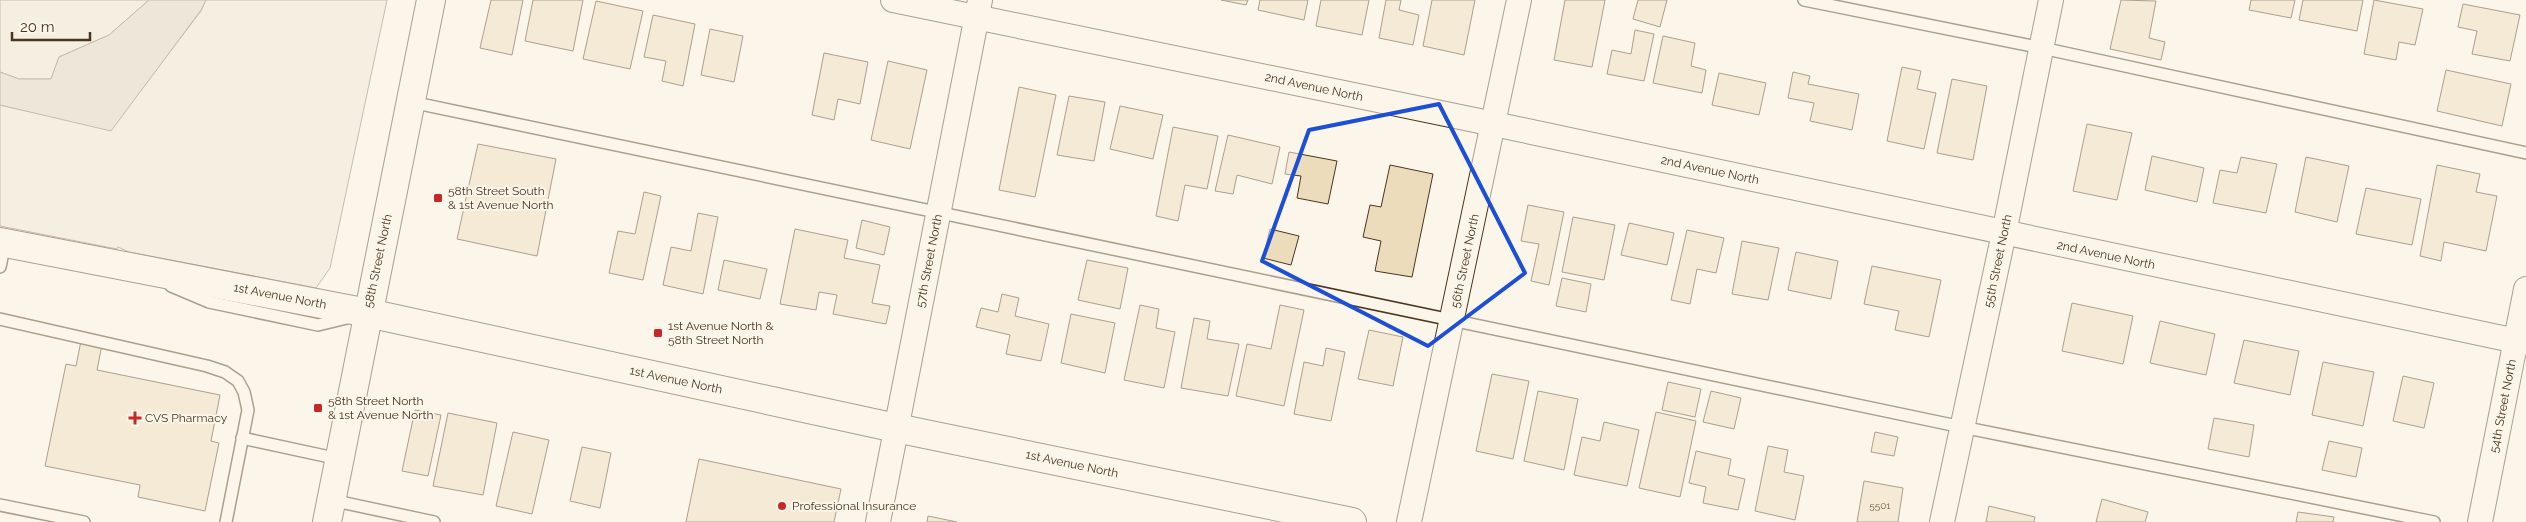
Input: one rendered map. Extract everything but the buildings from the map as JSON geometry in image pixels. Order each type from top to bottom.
[{"type":"main road","name":"58th Street North","points":[[329,511],[431,0]]},
{"type":"main road","name":"1st Avenue North","points":[[2,251],[125,266],[368,313],[896,428],[1352,522]]},
{"type":"street","name":"2nd Avenue North","points":[[893,0],[978,9],[1494,124],[2521,342]]},
{"type":"street","name":"56th Street North","points":[[1409,522],[1519,0]]},
{"type":"street","name":"55th Street North","points":[[1942,522],[2004,233],[2051,0]]},
{"type":"street","name":"57th Street North","points":[[878,522],[978,9]]},
{"type":"street","name":"54th Street North","points":[[2480,522],[2521,342],[2526,289]]},
{"type":"lane","points":[[1804,0],[2042,48],[2526,153]]},
{"type":"lane","points":[[411,102],[1962,427],[2434,522]]},
{"type":"lane","points":[[0,319],[225,372],[238,381],[244,392],[248,410],[226,522]]},
{"type":"lane","points":[[242,438],[339,460]]},
{"type":"lane","points":[[0,505],[84,522]]},
{"type":"lane","points":[[329,511],[434,522]]},
{"type":"highlighted area","points":[[1439,104],[1525,273],[1428,346],[1262,261],[1309,130]]},
{"type":"shaded area","points":[[0,0],[149,0],[109,35],[59,57],[51,79],[19,79],[0,72]]},
{"type":"shaded area","points":[[149,0],[206,0],[201,10],[111,131],[0,105],[0,72],[19,79],[51,79],[59,57],[109,35]]},
{"type":"shaded area","points":[[206,0],[387,0],[330,268],[316,288],[129,252],[118,247],[117,249],[0,226],[0,105],[111,130],[201,11]]},
{"type":"place","name":"58th Street South & 1st Avenue North","points":[[438,198]]},
{"type":"place","name":"1st Avenue North & 58th Street North","points":[[658,333]]},
{"type":"place","name":"58th Street North & 1st Avenue North","points":[[318,408]]},
{"type":"place","name":"CVS Pharmacy","points":[[135,418]]},
{"type":"place","name":"Professional Insurance","points":[[782,506]]}]
